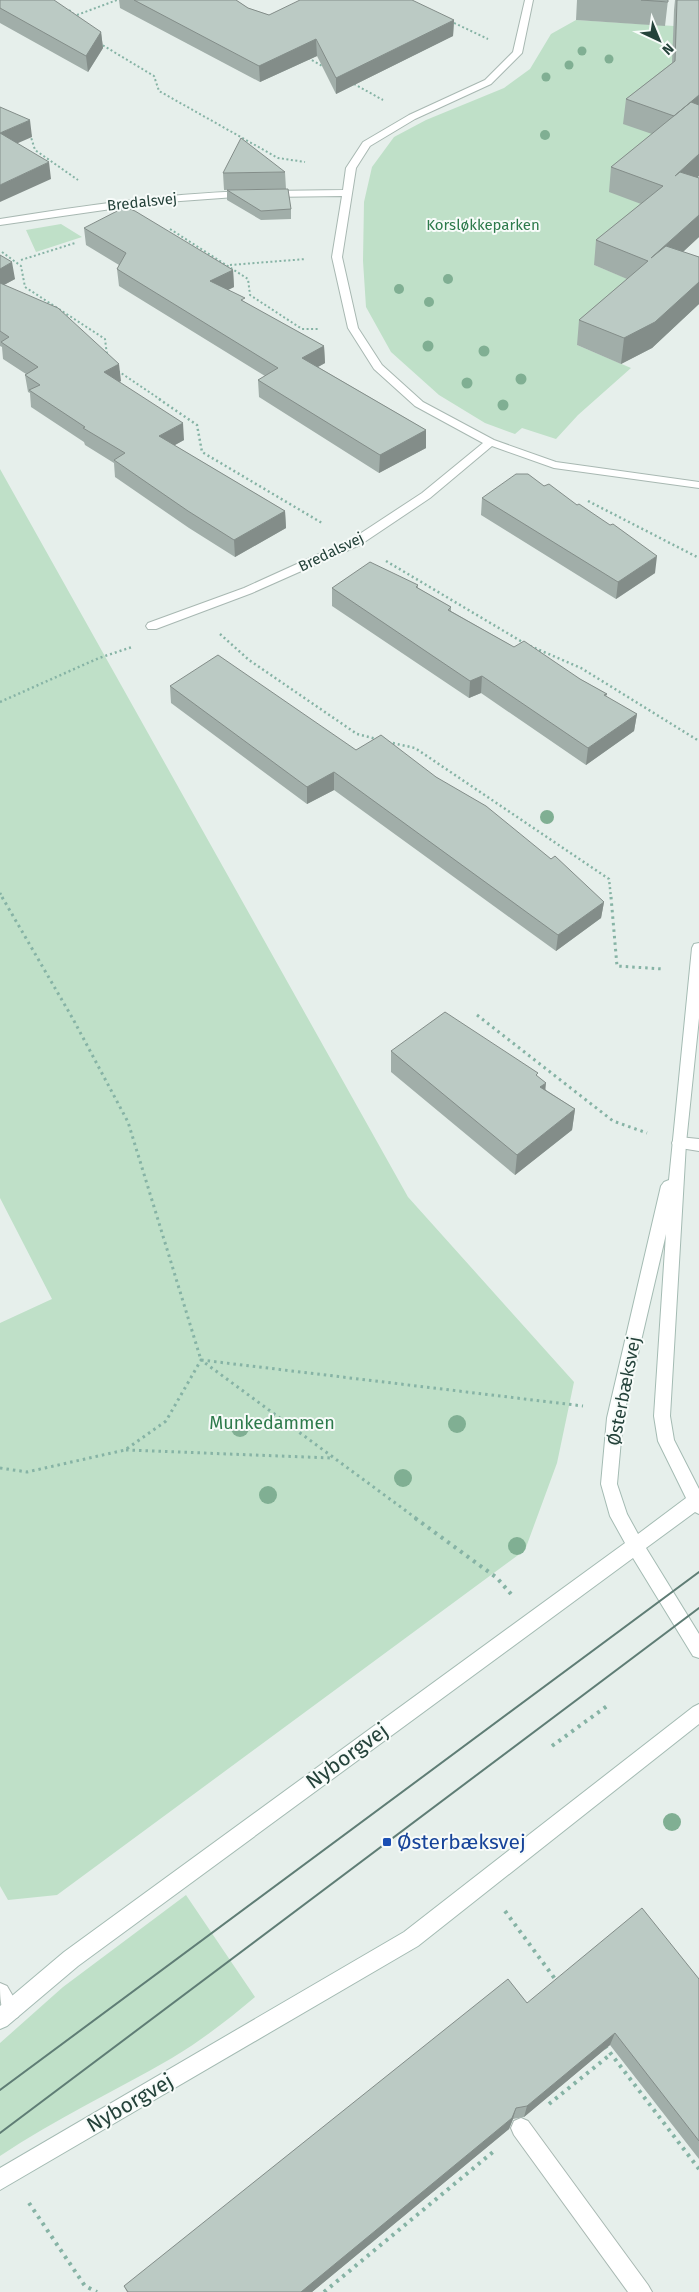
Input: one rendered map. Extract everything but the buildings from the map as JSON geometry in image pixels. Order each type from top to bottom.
[{"type":"street","points":[[530,0],[518,53],[488,82],[412,116],[366,144],[350,168],[337,257],[353,328],[378,367],[419,404],[490,442],[554,465],[699,485]]},
{"type":"street","name":"Bredalsvej","points":[[0,222],[129,202],[213,195],[345,193]]},
{"type":"street","name":"Bredalsvej","points":[[152,626],[196,612],[266,584],[355,542],[423,499],[463,468],[490,442]]},
{"type":"street","name":"Østerbæksvej","points":[[698,1502],[666,1441],[662,1416],[679,1143],[699,948]]},
{"type":"street","points":[[679,1143],[699,1145]]},
{"type":"street","name":"Østerbæksvej","points":[[679,1143],[617,1410],[609,1484],[619,1516],[635,1546],[699,1650]]},
{"type":"street","name":"Nyborgvej","points":[[5,2015],[71,1959],[635,1546],[698,1502]]},
{"type":"street","name":"Nyborgvej","points":[[5,2177],[411,1939],[699,1713]]},
{"type":"street","points":[[0,1993],[5,2015]]},
{"type":"street","points":[[521,2128],[641,2292]]},
{"type":"path","points":[[77,15],[117,0]]},
{"type":"path","points":[[64,8],[77,15],[80,20]]},
{"type":"path","points":[[449,20],[518,53]]},
{"type":"path","points":[[94,40],[154,76],[159,92],[278,158],[350,168]]},
{"type":"path","points":[[300,53],[326,68]]},
{"type":"path","points":[[352,82],[412,116]]},
{"type":"path","points":[[29,129],[35,150],[87,186],[101,206]]},
{"type":"path","points":[[129,202],[229,265],[248,279],[250,295],[302,329],[353,328]]},
{"type":"path","points":[[20,260],[76,243]]},
{"type":"path","points":[[0,250],[22,266],[25,287],[105,339],[107,356]]},
{"type":"path","points":[[229,265],[337,257]]},
{"type":"path","points":[[116,370],[197,425],[202,452],[518,640],[581,668],[699,741]]},
{"type":"path","points":[[580,497],[699,558]]},
{"type":"path","points":[[196,612],[249,660],[357,734],[415,748],[608,879],[616,966],[698,971]]},
{"type":"path","points":[[0,702],[99,658],[152,641],[152,626]]},
{"type":"path","points":[[0,893],[73,1019],[128,1122],[200,1360],[497,1578],[534,1620]]},
{"type":"path","points":[[477,1015],[613,1121],[679,1143]]},
{"type":"path","points":[[200,1360],[617,1410]]},
{"type":"path","points":[[126,1450],[166,1421],[200,1360]]},
{"type":"path","points":[[0,1468],[27,1472],[126,1450],[334,1458]]},
{"type":"path","points":[[552,1746],[606,1706]]},
{"type":"path","points":[[484,1883],[564,1992]]},
{"type":"path","points":[[599,2038],[699,2169]]},
{"type":"path","points":[[324,2292],[610,2054]]},
{"type":"path","points":[[5,2177],[84,2286],[97,2292]]},
{"type":"green space","name":"Korsløkkeparken","points":[[576,20],[674,26],[671,141],[609,191],[660,211],[594,265],[645,286],[577,345],[631,368],[578,415],[556,439],[522,428],[515,434],[485,423],[439,395],[391,352],[366,307],[363,261],[364,202],[372,167],[394,137],[426,120],[504,88],[530,69],[551,34]]},
{"type":"green space","points":[[61,224],[82,237],[36,252],[26,230]]},
{"type":"green space","name":"Munkedammen","points":[[0,469],[408,1197],[574,1382],[557,1463],[525,1550],[57,1895],[8,1900],[0,1886],[0,1323],[52,1299],[0,1198]]},
{"type":"green space","points":[[186,1895],[255,1997],[215,2029],[183,2051],[42,2130],[0,2156],[0,2043],[63,1987]]},
{"type":"tram line","points":[[0,2090],[699,1572]]},
{"type":"tram line","points":[[0,2133],[699,1608]]},
{"type":"place","name":"Østerbæksvej","points":[[387,1842]]}]
